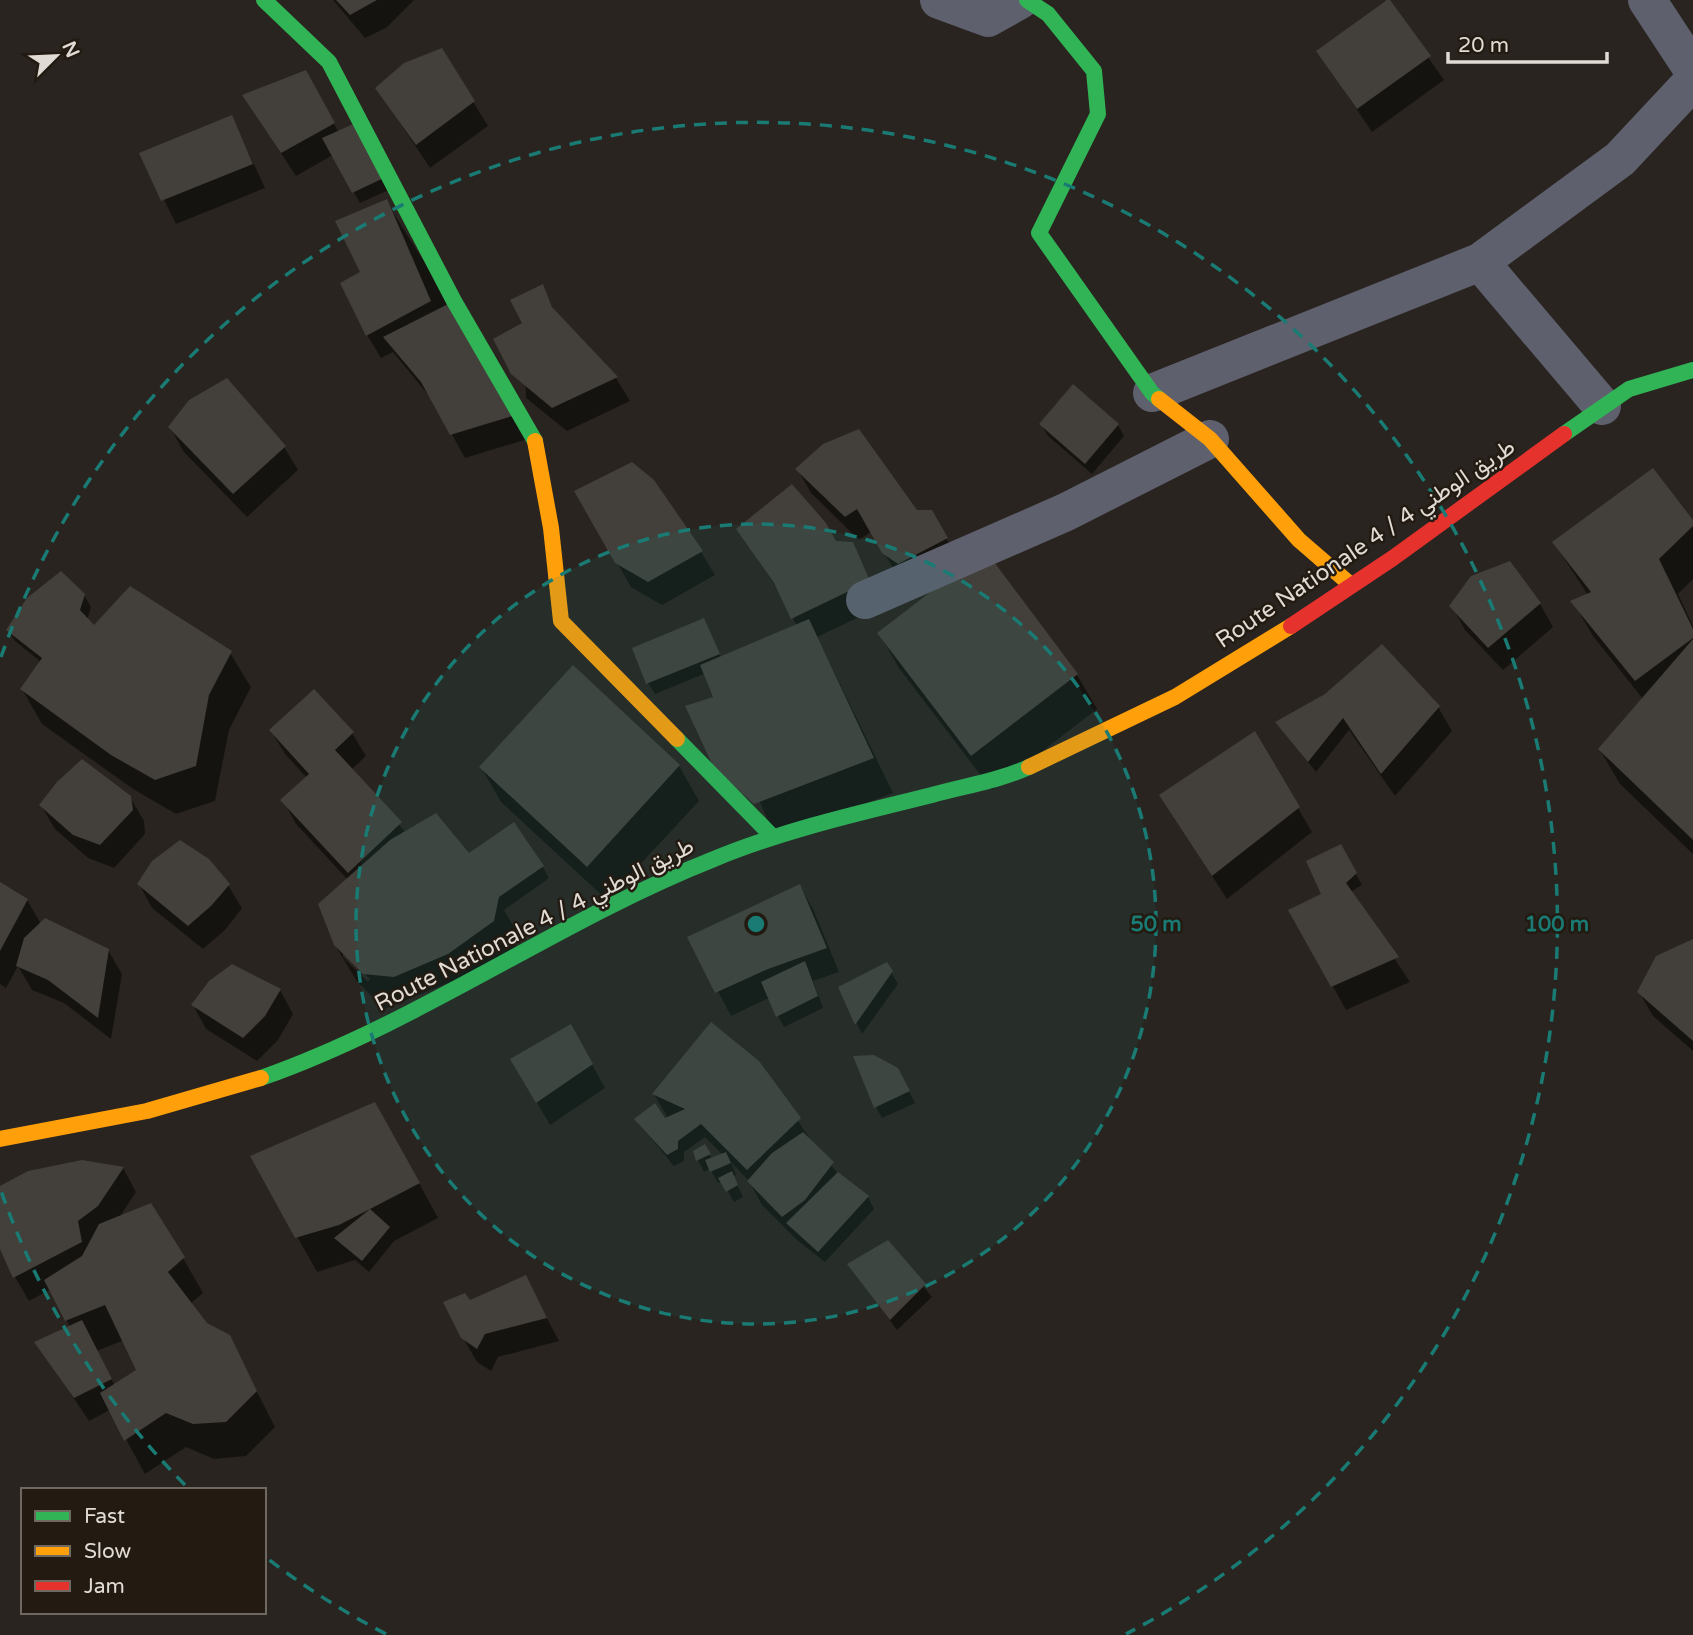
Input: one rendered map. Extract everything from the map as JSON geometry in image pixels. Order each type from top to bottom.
[{"type":"main road","points":[[264,0],[329,62],[454,301],[534,435],[551,528],[561,621],[773,837]]},
{"type":"main road","points":[[1027,0],[1048,14],[1094,71],[1098,114],[1039,233],[1152,393],[1210,439],[1299,540],[1351,585]]},
{"type":"main road","name":"Route Nationale 4 / طريق الوطني 4","points":[[0,1139],[139,1111],[251,1080],[323,1055],[385,1028],[647,887],[716,856],[773,837],[1016,772],[1118,725],[1276,636],[1602,405],[1629,389],[1693,370]]},
{"type":"street","points":[[939,0],[988,18],[1020,0]]},
{"type":"street","points":[[1647,0],[1693,70]]},
{"type":"street","points":[[1152,393],[1480,262],[1620,159],[1693,81]]},
{"type":"street","points":[[1480,262],[1602,405]]},
{"type":"street","points":[[865,600],[1066,512],[1210,439]]},
{"type":"building","points":[[336,0],[377,0],[350,15]]},
{"type":"building","points":[[1390,0],[1431,56],[1357,109],[1316,51]]},
{"type":"building","points":[[442,48],[475,101],[416,145],[375,88],[404,63]]},
{"type":"building","points":[[306,70],[335,123],[281,153],[242,95]]},
{"type":"building","points":[[232,115],[253,164],[161,201],[139,153]]},
{"type":"building","points":[[360,121],[388,176],[352,193],[322,138]]},
{"type":"building","points":[[387,199],[431,301],[366,336],[340,283],[360,272],[335,221]]},
{"type":"building","points":[[543,284],[552,307],[618,377],[552,408],[511,374],[493,339],[522,323],[510,300]]},
{"type":"building","points":[[454,301],[522,413],[450,435],[421,382],[383,337]]},
{"type":"building","points":[[227,378],[286,446],[233,494],[168,427],[189,400]]},
{"type":"building","points":[[1073,384],[1119,424],[1085,464],[1039,424]]},
{"type":"building","points":[[859,429],[917,510],[932,510],[948,538],[898,564],[882,553],[857,509],[845,517],[795,469],[823,444]]},
{"type":"building","points":[[632,462],[654,480],[703,551],[648,582],[615,563],[574,491]]},
{"type":"building","points":[[1653,468],[1693,520],[1693,526],[1659,559],[1693,629],[1693,638],[1635,681],[1570,601],[1591,592],[1552,542]]},
{"type":"building","points":[[792,484],[826,523],[836,541],[853,542],[870,581],[791,619],[774,583],[736,529]]},
{"type":"building","points":[[985,550],[1078,674],[971,756],[877,633]]},
{"type":"building","points":[[1510,561],[1541,603],[1488,648],[1449,606],[1471,576]]},
{"type":"building","points":[[61,571],[85,594],[80,610],[94,625],[130,586],[232,651],[209,695],[196,766],[155,780],[111,755],[20,689],[42,658],[6,630],[27,598]]},
{"type":"building","points":[[704,618],[720,654],[646,684],[632,648]]},
{"type":"building","points":[[809,619],[874,758],[754,804],[714,768],[685,706],[713,697],[700,665]]},
{"type":"building","points":[[1693,639],[1693,840],[1598,749]]},
{"type":"building","points":[[1382,644],[1440,706],[1381,774],[1343,718],[1308,762],[1275,722],[1325,694]]},
{"type":"building","points":[[573,665],[680,765],[587,867],[479,767]]},
{"type":"building","points":[[314,689],[354,732],[335,750],[402,822],[348,873],[280,800],[309,774],[269,730]]},
{"type":"building","points":[[1255,731],[1300,807],[1212,876],[1159,795]]},
{"type":"building","points":[[82,759],[131,796],[133,810],[100,845],[73,835],[39,805],[57,782]]},
{"type":"building","points":[[436,813],[469,853],[514,822],[544,866],[499,897],[494,921],[448,954],[394,977],[363,974],[334,945],[318,904],[390,840]]},
{"type":"building","points":[[180,840],[209,859],[230,884],[211,906],[188,926],[137,884],[152,861]]},
{"type":"building","points":[[1341,844],[1357,873],[1346,883],[1399,957],[1331,987],[1288,910],[1321,894],[1306,861]]},
{"type":"building","points":[[0,882],[28,899],[0,951]]},
{"type":"building","points":[[800,884],[827,948],[768,969],[715,993],[687,937]]},
{"type":"building","points":[[45,918],[109,949],[98,1018],[48,980],[16,966],[24,938]]},
{"type":"building","points":[[1693,939],[1693,1041],[1637,992],[1656,956]]},
{"type":"building","points":[[805,961],[818,996],[776,1017],[761,982]]},
{"type":"building","points":[[887,962],[893,971],[855,1025],[838,987]]},
{"type":"building","points":[[232,964],[281,989],[265,1016],[243,1038],[191,1005],[209,981]]},
{"type":"building","points":[[711,1022],[759,1061],[801,1118],[747,1170],[701,1124],[678,1141],[678,1149],[667,1155],[634,1119],[655,1103],[665,1118],[685,1109],[652,1094]]},
{"type":"building","points":[[571,1024],[593,1064],[536,1103],[510,1059]]},
{"type":"building","points":[[874,1055],[898,1068],[910,1091],[874,1108],[853,1056]]},
{"type":"building","points":[[375,1102],[420,1183],[339,1225],[295,1238],[250,1156]]},
{"type":"building","points":[[803,1132],[834,1162],[805,1200],[782,1217],[747,1181],[772,1153]]},
{"type":"building","points":[[705,1144],[711,1154],[696,1161],[693,1151]]},
{"type":"building","points":[[726,1152],[731,1163],[710,1172],[705,1160]]},
{"type":"building","points":[[82,1160],[124,1167],[98,1206],[78,1221],[82,1242],[13,1278],[0,1249],[0,1186],[28,1171]]},
{"type":"building","points":[[732,1171],[738,1185],[726,1192],[718,1178]]},
{"type":"building","points":[[838,1172],[869,1196],[818,1252],[786,1223]]},
{"type":"building","points":[[151,1203],[185,1257],[168,1272],[207,1323],[230,1335],[257,1391],[226,1422],[193,1424],[166,1413],[124,1441],[100,1393],[136,1370],[105,1305],[65,1321],[44,1280],[82,1256],[99,1224]]},
{"type":"building","points":[[370,1209],[390,1227],[362,1261],[334,1238]]},
{"type":"building","points":[[888,1240],[926,1284],[890,1320],[847,1264]]},
{"type":"building","points":[[526,1275],[547,1318],[485,1334],[477,1349],[461,1338],[443,1302],[465,1293],[470,1300]]},
{"type":"building","points":[[82,1320],[112,1379],[74,1398],[34,1342]]},
{"type":"traffic: fast","points":[[264,0],[329,62],[454,301],[535,441]]},
{"type":"traffic: fast","points":[[1027,0],[1048,14],[1094,71],[1098,114],[1039,233],[1152,393],[1159,399]]},
{"type":"traffic: fast","points":[[1564,434],[1629,389],[1693,370]]},
{"type":"traffic: fast","points":[[677,739],[773,837]]},
{"type":"traffic: fast","points":[[261,1078],[377,1029],[599,912],[714,859],[794,831],[993,780],[1029,767]]},
{"type":"traffic: slow","points":[[1159,399],[1210,439],[1299,540],[1351,585]]},
{"type":"traffic: slow","points":[[535,441],[551,528],[561,621],[677,739]]},
{"type":"traffic: slow","points":[[1029,767],[1175,697],[1291,626]]},
{"type":"traffic: slow","points":[[0,1139],[147,1111],[261,1078]]},
{"type":"traffic: jam","points":[[1291,626],[1393,558],[1564,434]]}]
